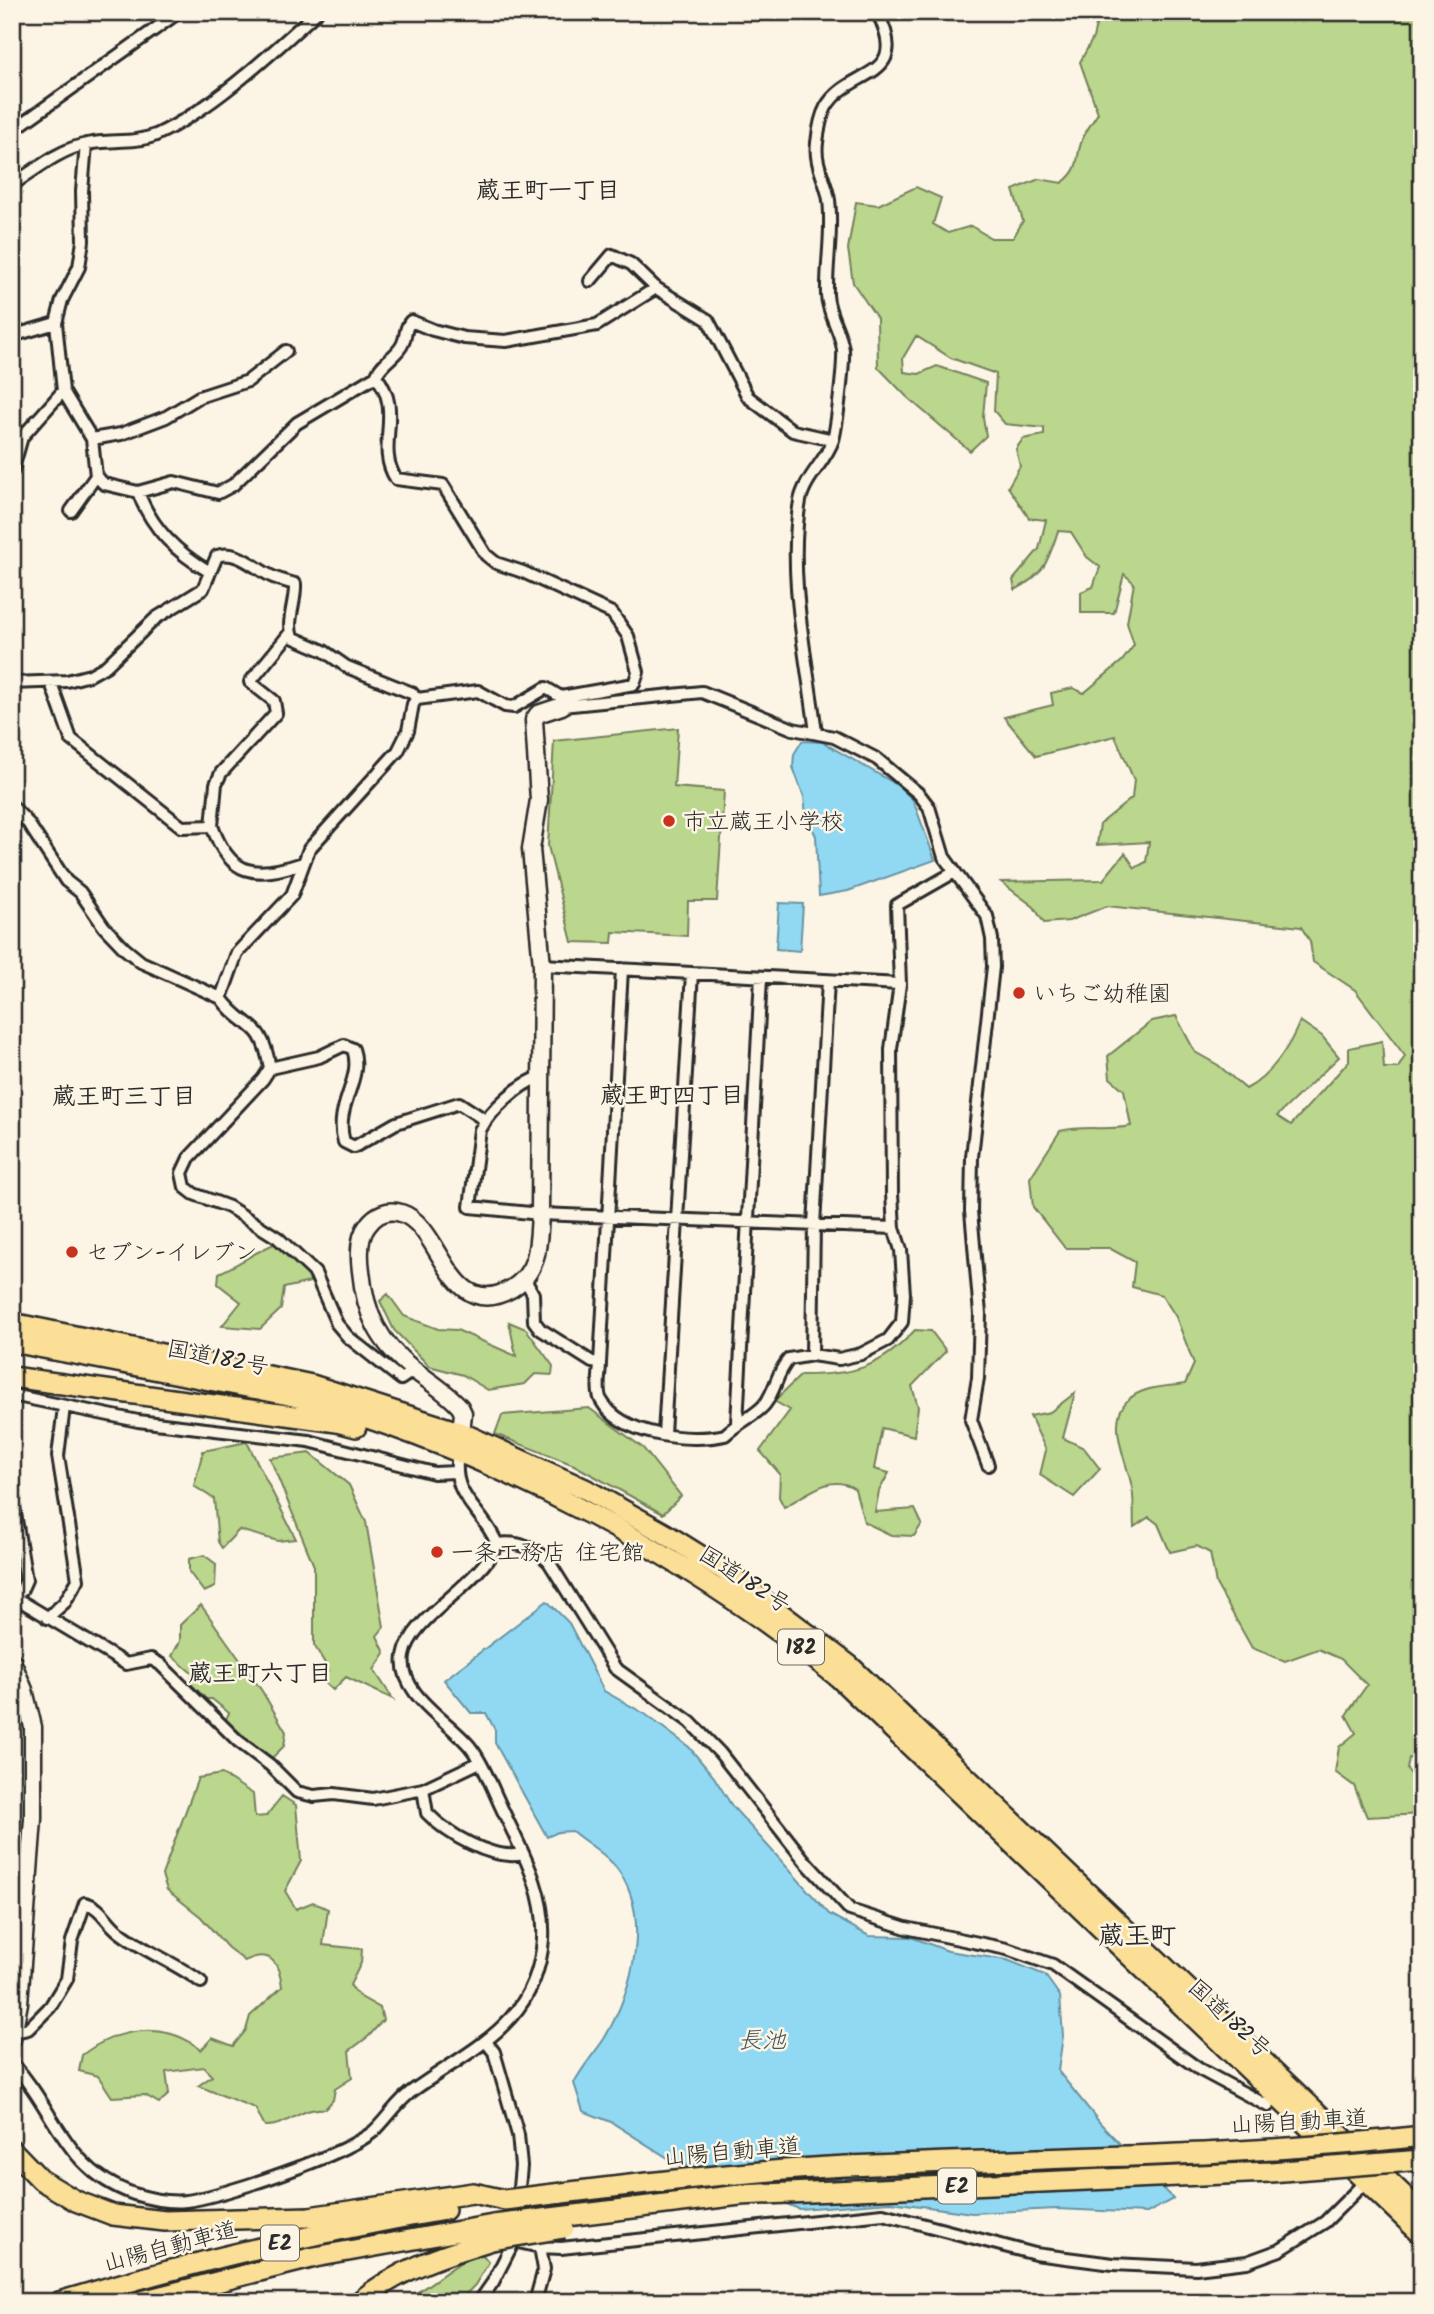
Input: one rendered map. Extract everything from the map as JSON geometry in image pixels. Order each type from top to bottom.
[{"type":"highway","name":"国道182号","points":[[12,1324],[312,1385],[459,1453],[653,1549],[715,1585],[782,1632],[838,1677],[1372,2175],[1422,2213]]},
{"type":"highway","name":"国道182号","points":[[12,1342],[311,1401],[459,1453]]},
{"type":"highway","points":[[12,1377],[337,1422],[459,1453]]},
{"type":"highway","name":"山陽自動車道","points":[[59,2302],[137,2278],[311,2235],[505,2200],[688,2178],[806,2169],[1268,2147],[1422,2136]]},
{"type":"highway","points":[[12,2150],[41,2180],[76,2201],[113,2216],[152,2220],[309,2217],[473,2193],[505,2200]]},
{"type":"highway","name":"山陽自動車道","points":[[138,2302],[315,2258],[740,2195],[1270,2172],[1422,2160]]},
{"type":"highway","name":"国道182号","points":[[1372,2175],[1422,2235]]},
{"type":"highway","points":[[359,2302],[374,2289],[423,2261],[492,2232]]},
{"type":"street","points":[[12,131],[179,12]]},
{"type":"street","points":[[12,185],[61,154],[86,144],[153,136],[188,118],[282,44],[317,12]]},
{"type":"street","points":[[816,733],[797,580],[798,516],[801,496],[833,440],[843,350],[829,312],[832,223],[828,192],[816,159],[817,144],[825,109],[833,99],[880,65],[888,52],[887,32],[877,12]]},
{"type":"street","points":[[86,144],[82,191],[83,241],[79,267],[62,300],[57,323],[63,391],[92,439],[96,476],[104,484],[138,492],[174,482],[218,493],[233,485],[297,423],[376,376],[379,368],[403,346],[406,325],[411,321],[464,338],[506,341],[597,325],[656,288]]},
{"type":"street","points":[[590,281],[612,255],[631,264],[656,288],[708,320],[748,397],[793,431],[833,440]]},
{"type":"street","points":[[12,336],[57,323]]},
{"type":"street","points":[[92,439],[121,434],[166,417],[199,397],[248,381],[286,351]]},
{"type":"street","points":[[12,2063],[68,2147],[93,2173],[134,2194],[183,2201],[230,2191],[337,2151],[373,2131],[411,2091],[498,2034],[525,1998],[540,1961],[543,1919],[540,1897],[523,1854],[471,1748],[408,1683],[404,1654],[412,1635],[461,1591],[492,1556],[497,1544],[493,1533],[461,1494],[460,1407],[389,1346],[363,1300],[359,1255],[364,1232],[377,1215],[391,1211],[415,1220],[451,1276],[464,1289],[482,1295],[498,1294],[524,1278],[533,1267],[538,1252],[540,1213],[542,965],[531,849],[539,800],[534,720],[538,714],[561,701],[634,684],[638,672],[623,626],[611,612],[523,572],[496,563],[486,555],[443,485],[396,479],[390,469],[387,455],[390,408],[388,391],[376,376]]},
{"type":"street","points":[[12,472],[22,437],[63,391]]},
{"type":"street","points":[[71,511],[96,476]]},
{"type":"street","points":[[138,492],[144,507],[179,554],[210,572]]},
{"type":"street","points":[[12,684],[51,683],[90,675],[116,659],[156,618],[202,589],[217,556],[225,553],[295,584],[296,600],[290,633],[250,682],[274,701],[276,713],[221,773],[216,784],[212,826],[222,851],[238,867],[265,873],[303,863]]},
{"type":"street","points":[[290,633],[292,637],[324,651],[347,667],[412,693],[417,699]]},
{"type":"street","points":[[51,683],[71,739],[182,827],[212,826]]},
{"type":"street","points":[[221,998],[237,953],[292,895],[309,849],[398,751],[408,731],[413,704],[417,699],[478,691],[505,706],[514,707],[546,688],[561,701],[702,692],[793,729],[834,737],[877,759],[919,794],[929,807],[944,857],[953,873],[982,908],[992,939],[993,967],[972,1157],[971,1212],[981,1314],[978,1378],[971,1420],[988,1465]]},
{"type":"street","points":[[12,806],[28,823],[66,881],[80,892],[104,927],[125,949],[142,962],[221,998],[229,1009],[261,1032],[270,1068]]},
{"type":"street","points":[[622,969],[606,1216],[600,1398],[612,1413],[628,1424],[684,1440],[706,1440],[725,1435],[737,1423],[764,1406],[772,1392],[777,1372],[789,1359],[812,1356],[839,1359],[861,1354],[888,1340],[902,1322],[904,1294],[901,1250],[894,1228],[891,1049],[900,984],[897,905],[953,873]]},
{"type":"street","points":[[542,965],[900,984]]},
{"type":"street","points":[[664,1434],[692,973]]},
{"type":"street","points":[[737,1423],[761,977]]},
{"type":"street","points":[[812,1356],[814,1225],[828,981]]},
{"type":"street","points":[[414,1370],[401,1379],[348,1338],[337,1324],[315,1273],[278,1238],[229,1207],[194,1194],[185,1187],[182,1173],[189,1158],[263,1079],[270,1068],[319,1057],[344,1045],[353,1049],[355,1070],[342,1105],[340,1128],[344,1142],[354,1147],[396,1124],[459,1103],[485,1120]]},
{"type":"street","points":[[541,1077],[530,1080],[485,1120],[480,1130],[470,1207],[540,1213],[894,1228]]},
{"type":"street","points":[[524,1278],[533,1294],[534,1321],[540,1329],[592,1362],[600,1363]]},
{"type":"street","points":[[12,1395],[64,1407],[97,1410],[138,1421],[309,1441],[434,1473],[459,1453]]},
{"type":"street","points":[[47,1618],[64,1603],[78,1580],[58,1456],[64,1407]]},
{"type":"street","points":[[12,1495],[26,1580],[21,1591],[13,1597],[126,1664],[151,1659],[160,1664],[239,1741],[270,1765],[297,1792],[373,1799],[423,1789],[445,1781],[480,1762]]},
{"type":"street","points":[[497,1544],[513,1542],[539,1552],[549,1562],[615,1668],[690,1722],[720,1753],[805,1861],[850,1910],[906,1928],[1007,1949],[1053,1965],[1199,2069],[1268,2106],[1281,2091]]},
{"type":"street","points":[[12,1661],[24,1690],[33,1727],[33,1819],[13,2036]]},
{"type":"street","points":[[423,1789],[427,1813],[455,1837],[509,1857],[523,1854]]},
{"type":"street","points":[[13,2036],[28,2029],[50,2007],[67,1979],[72,1941],[85,1903],[96,1906],[129,1939],[180,1966],[201,1982]]},
{"type":"street","points":[[479,2302],[493,2282],[514,2241],[522,2166],[518,2135],[494,2052],[486,2043]]},
{"type":"street","points":[[514,2241],[540,2247],[884,2214],[1035,2254],[1113,2264],[1196,2268],[1247,2262],[1280,2250],[1325,2222],[1372,2175]]},
{"type":"street","points":[[535,2302],[544,2269],[540,2247]]},
{"type":"green space","points":[[1099,12],[1422,12],[1422,1762],[1409,1758],[1407,1769],[1422,1788],[1422,1814],[1367,1817],[1354,1786],[1335,1772],[1339,1747],[1356,1733],[1346,1715],[1367,1685],[1341,1659],[1318,1649],[1285,1661],[1252,1648],[1216,1584],[1210,1553],[1197,1546],[1170,1552],[1158,1524],[1149,1517],[1134,1527],[1132,1488],[1119,1440],[1118,1418],[1122,1408],[1134,1395],[1155,1388],[1185,1384],[1194,1364],[1176,1317],[1162,1295],[1132,1287],[1135,1262],[1109,1248],[1065,1248],[1033,1207],[1030,1178],[1060,1131],[1131,1126],[1124,1090],[1110,1078],[1108,1056],[1152,1021],[1176,1016],[1195,1052],[1218,1065],[1246,1089],[1264,1076],[1279,1060],[1300,1021],[1322,1036],[1339,1057],[1277,1116],[1291,1125],[1349,1061],[1349,1048],[1382,1041],[1384,1068],[1398,1068],[1405,1056],[1355,990],[1313,962],[1310,941],[1301,927],[1107,906],[1069,921],[1044,923],[1034,907],[1001,882],[1103,880],[1125,853],[1135,868],[1146,862],[1149,842],[1097,845],[1100,824],[1132,798],[1134,780],[1115,736],[1036,756],[1004,717],[1053,705],[1051,693],[1073,688],[1084,693],[1122,661],[1134,645],[1127,623],[1134,583],[1124,574],[1114,613],[1081,613],[1081,592],[1093,587],[1100,567],[1087,557],[1071,532],[1058,531],[1044,566],[1033,578],[1015,590],[1013,580],[1039,549],[1046,520],[1029,518],[1008,487],[1020,466],[1016,449],[1023,439],[1044,435],[1044,428],[1005,424],[994,411],[996,374],[951,358],[916,336],[903,358],[904,372],[919,374],[937,366],[986,383],[983,417],[986,436],[970,451],[907,397],[878,367],[877,318],[853,283],[848,249],[856,202],[878,205],[916,187],[941,198],[933,224],[948,233],[971,226],[991,238],[1013,238],[1023,221],[1013,190],[1039,179],[1062,183],[1069,177],[1076,167],[1083,138],[1098,113],[1080,62],[1093,38]]},
{"type":"green space","points":[[678,728],[674,787],[724,791],[717,901],[688,901],[687,936],[613,932],[612,943],[572,942],[548,846],[554,741]]},
{"type":"green space","points":[[279,1242],[304,1264],[310,1282],[284,1288],[281,1309],[260,1329],[222,1326],[241,1302],[218,1284],[219,1273]]},
{"type":"green space","points":[[388,1294],[404,1316],[438,1329],[457,1330],[516,1356],[509,1322],[526,1329],[553,1366],[552,1375],[535,1374],[525,1384],[488,1390],[463,1375],[429,1366],[394,1330],[380,1301]]},
{"type":"green space","points":[[915,1330],[931,1331],[946,1351],[912,1386],[918,1407],[914,1436],[882,1428],[874,1469],[889,1473],[879,1491],[875,1512],[915,1509],[922,1524],[914,1536],[891,1535],[864,1522],[855,1489],[846,1484],[819,1487],[784,1507],[779,1497],[780,1474],[760,1451],[790,1410],[774,1401],[801,1375],[835,1373],[864,1367],[889,1353]]},
{"type":"green space","points":[[1075,1393],[1063,1438],[1084,1448],[1100,1469],[1074,1497],[1040,1475],[1046,1450],[1030,1416],[1050,1412]]},
{"type":"green space","points":[[589,1408],[643,1448],[681,1496],[663,1514],[574,1465],[495,1434],[502,1415]]},
{"type":"green space","points":[[247,1442],[296,1539],[278,1541],[239,1530],[222,1548],[218,1542],[214,1499],[194,1486],[203,1451]]},
{"type":"green space","points":[[310,1453],[349,1485],[366,1522],[384,1627],[377,1636],[385,1653],[374,1670],[393,1699],[346,1677],[333,1690],[320,1678],[329,1670],[314,1645],[314,1566],[270,1458]]},
{"type":"green space","points":[[204,1555],[216,1564],[215,1587],[204,1592],[189,1572],[189,1559]]},
{"type":"green space","points":[[201,1605],[262,1691],[286,1732],[284,1746],[272,1758],[225,1721],[229,1713],[212,1699],[206,1699],[190,1683],[193,1674],[172,1656],[180,1641],[180,1625]]},
{"type":"green space","points":[[222,1774],[253,1794],[255,1817],[266,1816],[282,1796],[296,1805],[301,1861],[285,1891],[296,1909],[313,1902],[328,1909],[323,1945],[362,1949],[361,1963],[350,1985],[359,1996],[380,2008],[383,2020],[369,2036],[349,2051],[352,2078],[335,2089],[333,2100],[325,2109],[309,2111],[273,2125],[265,2126],[255,2108],[198,2086],[212,2076],[203,2067],[166,2072],[169,2094],[159,2103],[145,2095],[112,2097],[98,2076],[79,2071],[82,2055],[110,2039],[141,2031],[172,2034],[201,2050],[212,2038],[233,2046],[246,2030],[250,2016],[282,1987],[279,1971],[272,1960],[261,1956],[245,1961],[227,1947],[201,1917],[167,1890],[162,1875],[198,1778]]},
{"type":"green space","points":[[481,2253],[489,2262],[475,2285],[458,2302],[401,2302],[461,2262]]},
{"type":"water","points":[[802,741],[822,742],[899,786],[913,800],[935,860],[848,891],[819,896],[816,836],[806,815],[804,797],[793,767],[794,754]]},
{"type":"water","points":[[779,903],[803,904],[800,951],[776,949]]},
{"type":"water","name":"長池","points":[[547,1601],[569,1623],[604,1691],[645,1714],[689,1747],[714,1777],[732,1806],[829,1914],[869,1936],[911,1937],[948,1951],[1007,1960],[1045,1975],[1060,1996],[1063,2036],[1058,2071],[1100,2123],[1173,2199],[1147,2213],[1057,2209],[972,2213],[891,2202],[799,2209],[668,2158],[611,2122],[583,2111],[574,2083],[604,2039],[614,2019],[623,1998],[635,1952],[636,1928],[626,1884],[614,1865],[572,1831],[558,1832],[547,1837],[495,1743],[495,1730],[486,1713],[471,1713],[444,1680]]},
{"type":"place","name":"市立蔵王小学校","points":[[669,821]]},
{"type":"place","name":"いちご幼稚園","points":[[1019,993]]},
{"type":"place","name":"セブン-イレブン","points":[[72,1252]]},
{"type":"place","name":"一条工務店 住宅館","points":[[437,1552]]},
{"type":"district","name":"蔵王町一丁目","points":[[548,190]]},
{"type":"district","name":"蔵王町四丁目","points":[[672,1095]]},
{"type":"district","name":"蔵王町三丁目","points":[[124,1096]]},
{"type":"district","name":"蔵王町六丁目","points":[[260,1673]]},
{"type":"district","name":"蔵王町","points":[[1137,1935]]}]
